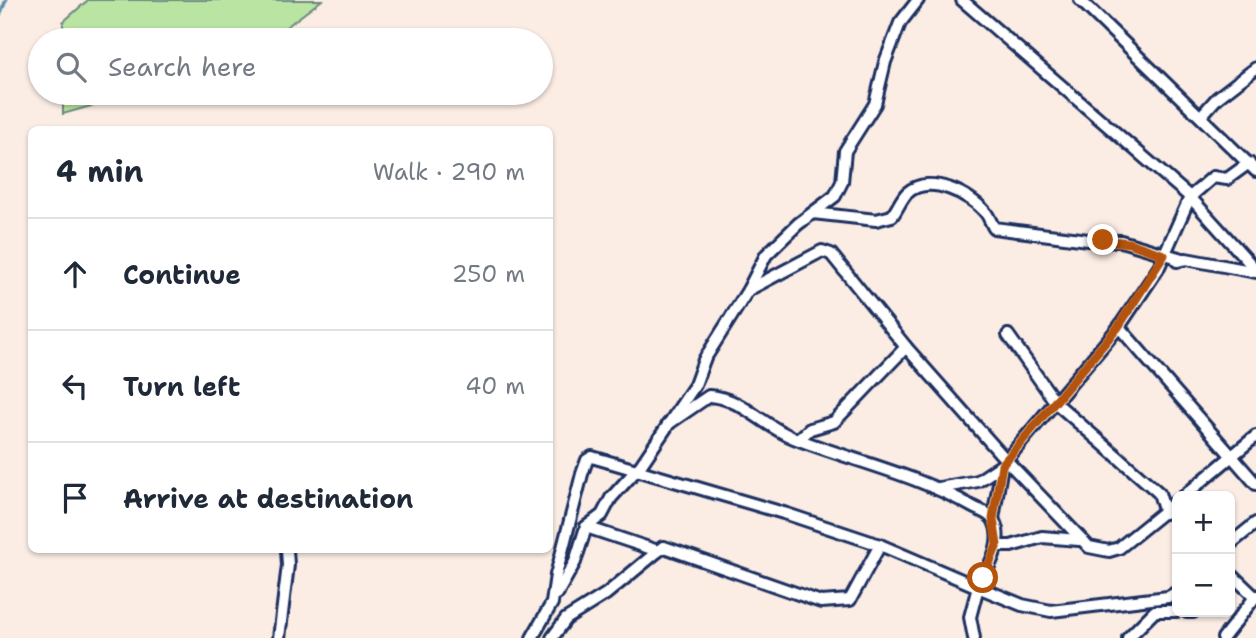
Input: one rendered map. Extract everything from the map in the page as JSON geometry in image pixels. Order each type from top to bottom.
[{"type":"street","points":[[532,638],[575,562],[586,527],[602,514],[611,498],[638,468],[695,385],[704,360],[773,247],[835,196],[849,142],[875,104],[900,23],[918,0]]},
{"type":"street","points":[[962,0],[1190,197],[1256,271]]},
{"type":"street","points":[[937,488],[978,481],[1004,463],[1118,327],[1158,269],[1190,197],[1213,177],[1227,179],[1252,167],[1080,0]]},
{"type":"street","points":[[1202,116],[1217,98],[1256,68]]},
{"type":"street","points":[[813,213],[876,220],[892,216],[906,194],[915,189],[925,186],[951,188],[987,214],[994,228],[1088,240],[1121,241],[1164,255],[1256,271]]},
{"type":"street","points":[[748,290],[822,251],[827,251],[1004,463],[1079,540],[1089,547],[1109,551],[1119,548],[1172,510],[1158,493],[1056,403],[1008,335]]},
{"type":"street","points":[[1158,269],[1182,259]]},
{"type":"street","points":[[1118,327],[1256,484]]},
{"type":"street","points":[[799,439],[810,429],[834,422],[906,347]]},
{"type":"street","points":[[668,424],[709,396],[724,397],[765,423],[799,439],[892,469],[956,495],[993,519]]},
{"type":"street","points":[[1190,491],[1256,436]]},
{"type":"street","points":[[552,603],[564,543],[587,460],[592,457],[740,498],[880,545],[1022,605],[1051,611],[1172,595]]},
{"type":"street","points":[[974,638],[970,617],[978,587],[997,545],[993,519],[1004,463]]},
{"type":"street","points":[[1235,540],[1256,523]]},
{"type":"street","points":[[586,527],[658,551],[664,547]]},
{"type":"street","points":[[997,545],[1011,546],[1042,537],[1079,540]]},
{"type":"street","points":[[664,547],[821,602],[844,602],[854,596],[880,545]]},
{"type":"street","points":[[552,638],[566,619],[606,594],[664,547]]},
{"type":"street","points":[[279,638],[287,553]]},
{"type":"street","points":[[1223,638],[1256,597],[1235,578]]},
{"type":"street","points":[[1128,638],[1155,611],[1172,611]]},
{"type":"green space","points":[[88,0],[322,0],[285,28],[63,28],[63,22]]},
{"type":"green space","points":[[63,105],[95,105],[63,114]]},
{"type":"waterway","points":[[0,15],[6,0]]},
{"type":"route","points":[[983,578],[997,545],[996,524],[993,519],[1002,465],[1118,327],[1158,269],[1164,255],[1121,241],[1103,240]]}]
